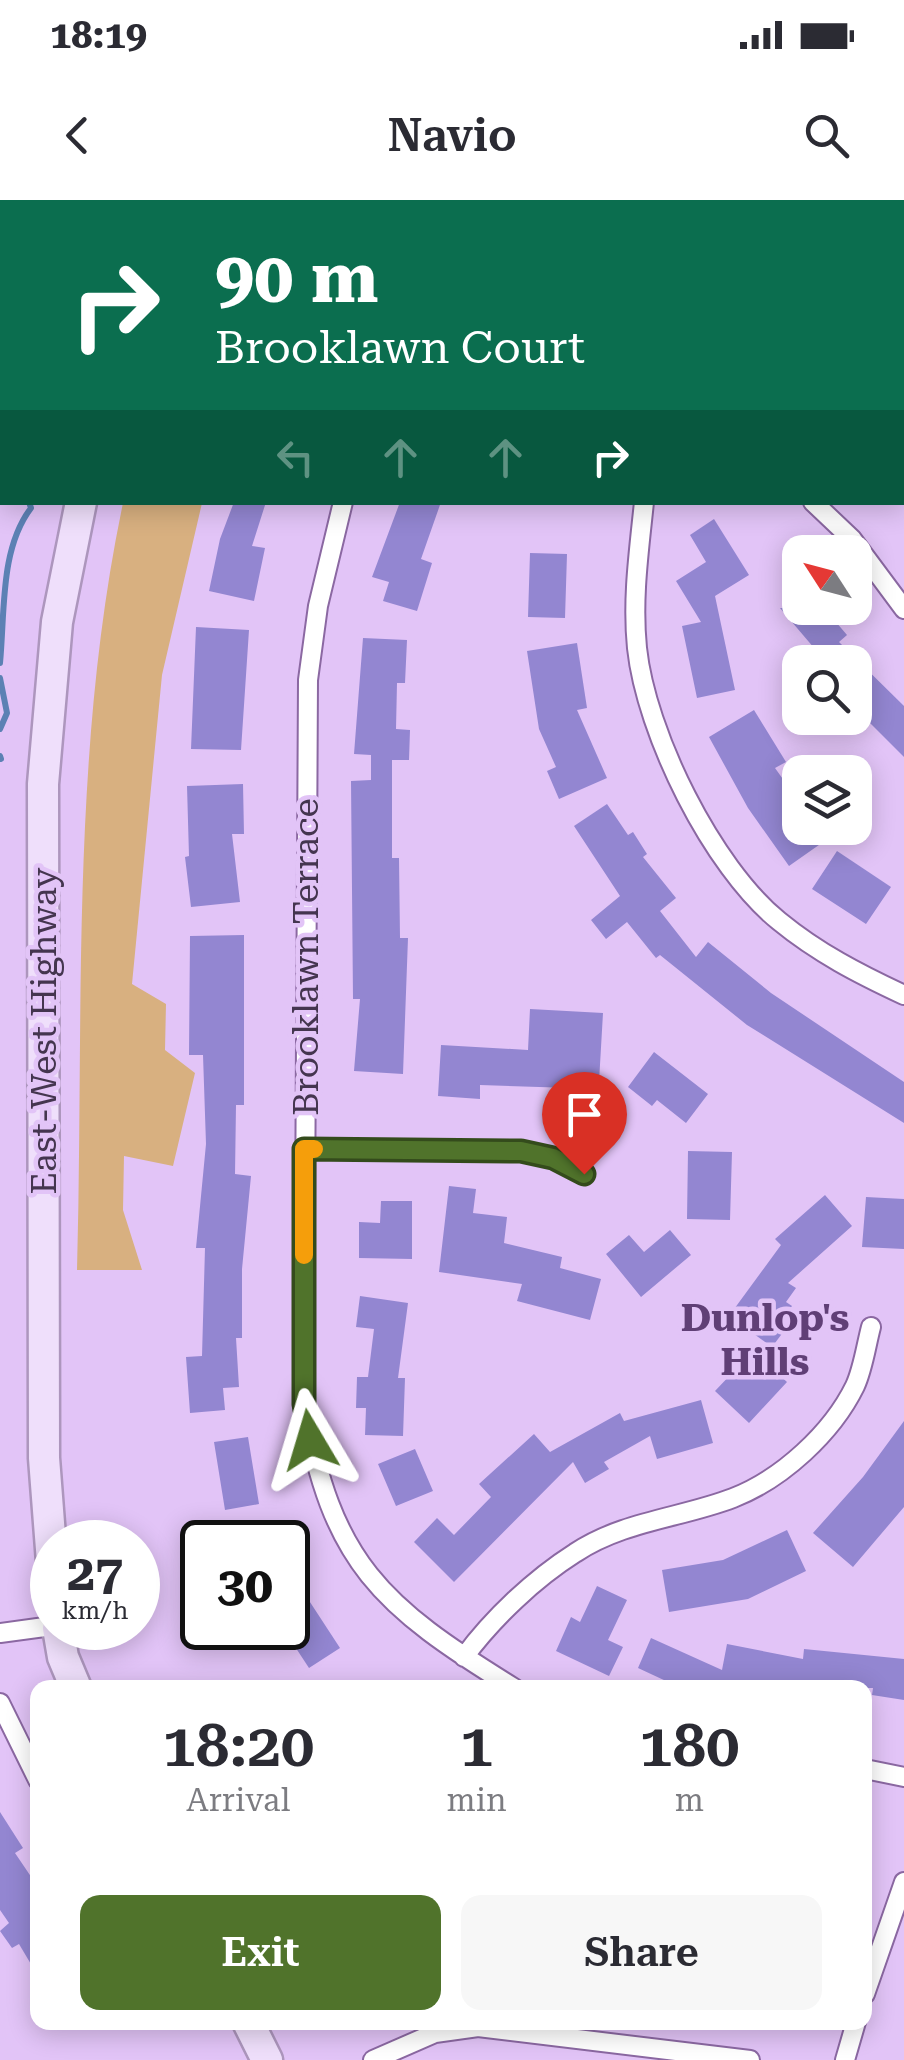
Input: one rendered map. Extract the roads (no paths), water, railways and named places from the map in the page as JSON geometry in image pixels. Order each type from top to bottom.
[{"type":"main road","name":"East-West Highway","points":[[49,1520],[44,1458],[43,784],[57,622],[79,505]]},
{"type":"main road","points":[[61,1650],[73,1680]]},
{"type":"main road","points":[[252,2030],[267,2060]]},
{"type":"street","name":"Brooklawn Terrace","points":[[343,505],[318,606],[308,680],[304,1404],[316,1476],[340,1534],[373,1582],[464,1657],[501,1680]]},
{"type":"street","points":[[644,505],[634,598],[638,650],[648,703],[687,800],[747,888],[776,919],[839,965],[904,995]]},
{"type":"street","points":[[817,505],[852,539],[904,609]]},
{"type":"street","points":[[304,1149],[521,1151],[553,1158],[584,1174]]},
{"type":"street","points":[[464,1657],[486,1627],[575,1552],[628,1528],[735,1497],[796,1460],[823,1432],[855,1385],[871,1327]]},
{"type":"street","points":[[0,1633],[30,1630]]},
{"type":"street","points":[[0,1703],[30,1764]]},
{"type":"street","points":[[872,1770],[904,1777]]},
{"type":"street","points":[[872,1974],[904,1882]]},
{"type":"street","points":[[373,2060],[435,2034],[460,2030]]},
{"type":"street","points":[[536,2030],[750,2060]]},
{"type":"street","points":[[845,2060],[854,2030]]},
{"type":"waterway","points":[[0,663],[9,561],[30,505]]},
{"type":"waterway","points":[[0,678],[7,713],[0,729]]},
{"type":"district","name":"Dunlop's Hills","points":[[765,1340]]}]
